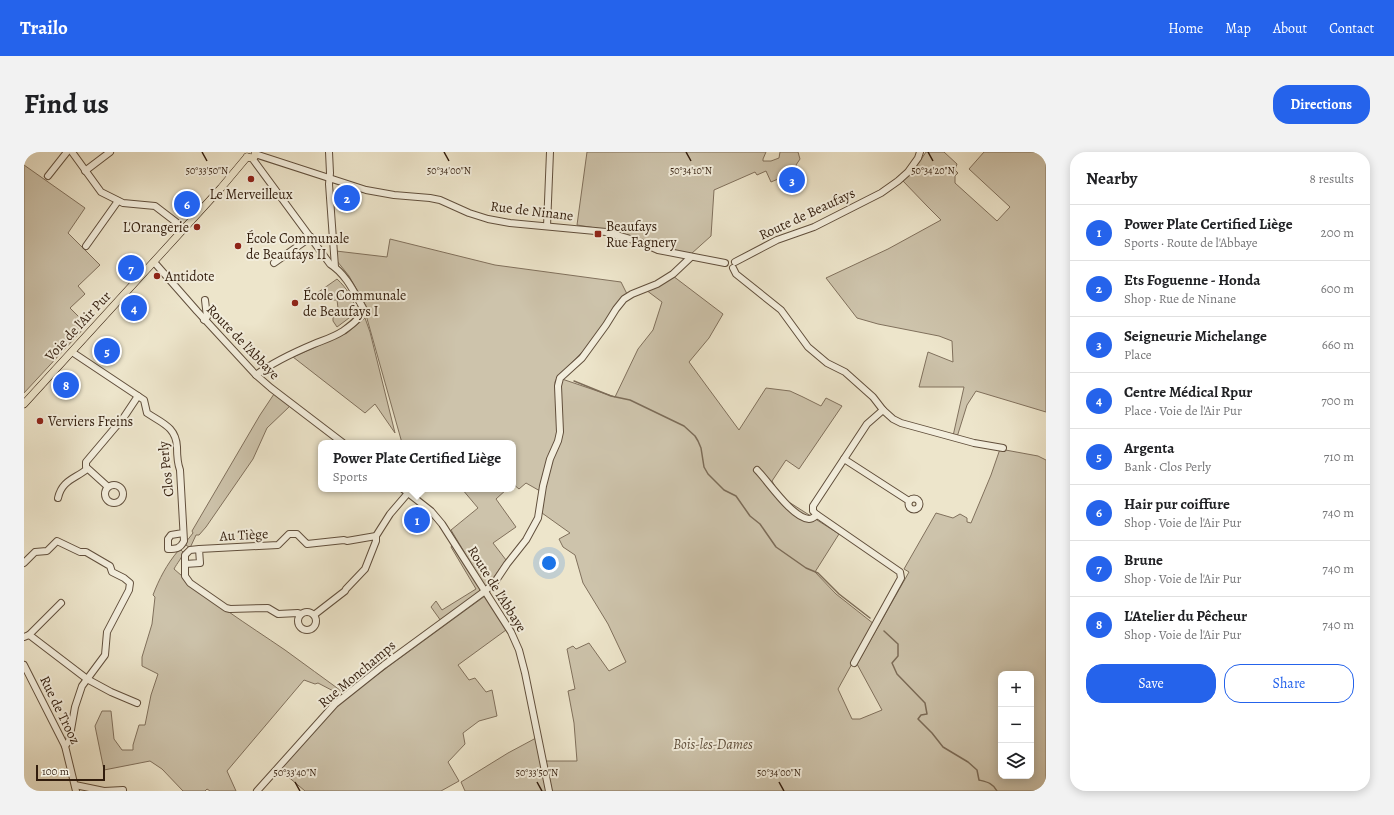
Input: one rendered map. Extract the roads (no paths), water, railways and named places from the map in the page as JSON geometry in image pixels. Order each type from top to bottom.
[{"type":"main road","name":"Voie de l'Air Pur","points":[[24,404],[251,155]]},
{"type":"street","points":[[48,176],[67,152]]},
{"type":"street","points":[[72,152],[101,192],[123,203],[155,206],[185,229]]},
{"type":"street","points":[[85,171],[110,152]]},
{"type":"street","points":[[329,152],[329,179],[335,267]]},
{"type":"street","points":[[547,226],[550,152]]},
{"type":"street","name":"Route de Beaufays","points":[[734,265],[777,240],[814,227],[880,193],[908,172],[918,158],[920,152]]},
{"type":"street","points":[[251,155],[330,264],[339,270],[352,287],[363,308],[361,315],[342,332],[274,364],[256,375]]},
{"type":"street","name":"Rue de Ninane","points":[[251,155],[366,190],[394,195],[440,200],[469,213],[488,219],[510,223],[606,232],[658,250],[725,263],[727,268],[730,269],[734,265]]},
{"type":"street","points":[[86,246],[118,201]]},
{"type":"street","points":[[274,263],[311,238]]},
{"type":"street","name":"Rue Monchamps","points":[[257,791],[335,704],[384,665],[485,591],[495,582],[526,540],[538,518],[541,493],[550,459],[558,441],[560,432],[558,386],[560,378],[582,358],[624,299],[661,281],[672,274],[691,257]]},
{"type":"street","name":"Route de l'Abbaye","points":[[154,262],[204,320],[256,375],[339,440]]},
{"type":"street","points":[[734,265],[736,274],[781,310],[808,347],[827,363],[845,372],[873,397],[893,419],[901,423],[974,443],[1004,448]]},
{"type":"street","points":[[204,320],[207,316],[205,300]]},
{"type":"street","name":"Clos Perly","points":[[72,352],[144,400],[147,413],[172,430],[177,438],[183,533]]},
{"type":"street","points":[[107,486],[86,467],[86,462],[124,417],[138,396]]},
{"type":"street","points":[[854,663],[901,578],[900,572],[817,515],[813,511],[813,506],[868,424],[884,410]]},
{"type":"street","points":[[844,459],[909,501]]},
{"type":"street","points":[[58,498],[60,490],[65,484],[72,477],[81,474],[87,468]]},
{"type":"street","points":[[757,470],[777,496],[797,513],[804,518],[811,519],[817,515]]},
{"type":"street","points":[[314,615],[345,591],[365,569],[376,541],[376,536],[405,492]]},
{"type":"street","name":"Route de l'Abbaye","points":[[407,492],[437,518],[511,632],[519,650],[549,791]]},
{"type":"street","name":"Au Tiège","points":[[199,549],[278,545],[289,534],[297,534],[307,544],[344,540],[347,541],[376,536]]},
{"type":"street","points":[[24,563],[34,552],[47,552],[58,541],[80,552],[86,552],[110,566],[112,572],[130,583],[129,590],[107,632],[107,650],[105,655],[82,686],[75,707],[69,741],[65,746]]},
{"type":"street","points":[[185,564],[200,563],[199,549],[190,550],[185,555],[185,564],[185,576],[190,583],[226,608],[268,608],[278,614],[300,614],[308,612],[314,615]]},
{"type":"street","points":[[61,603],[27,636],[87,679],[137,703]]},
{"type":"street","points":[[300,614],[298,618],[299,626],[302,630],[306,631],[311,630],[316,624],[314,615]]},
{"type":"street","name":"Rue de Trooz","points":[[24,664],[65,746],[76,788]]},
{"type":"street","points":[[76,788],[104,791],[123,790]]},
{"type":"waterway","points":[[574,381],[611,396],[630,400],[684,426],[695,436],[698,441],[701,448],[704,467],[708,474],[724,490],[736,496],[750,516],[760,524],[776,547],[806,568],[818,573],[839,594],[870,618]]},
{"type":"waterway","points":[[884,631],[898,644],[898,656],[892,663],[897,674],[925,703],[927,714],[921,715],[918,719],[943,747],[968,762],[977,770],[979,780],[992,785],[997,791]]},
{"type":"place","name":"Le Merveilleux","points":[[251,179]]},
{"type":"place","name":"Seigneurie Michelange","points":[[792,180]]},
{"type":"place","name":"Ets Foguenne - Honda","points":[[347,198]]},
{"type":"place","name":"Hair pur coiffure","points":[[187,204]]},
{"type":"place","name":"L'Orangerie","points":[[197,227]]},
{"type":"place","name":"Beaufays Rue Fagnery","points":[[598,234]]},
{"type":"place","name":"École Communale de Beaufays II","points":[[238,246]]},
{"type":"place","name":"Brune","points":[[131,268]]},
{"type":"place","name":"Antidote","points":[[157,276]]},
{"type":"place","name":"École Communale de Beaufays I","points":[[295,303]]},
{"type":"place","name":"Centre Médical Rpur","points":[[134,308]]},
{"type":"place","name":"Argenta","points":[[107,351]]},
{"type":"place","name":"L'Atelier du Pêcheur","points":[[66,385]]},
{"type":"place","name":"Verviers Freins","points":[[40,421]]},
{"type":"place","name":"Power Plate Certified Liège","points":[[417,520]]},
{"type":"park label","name":"Bois-les-Dames","points":[[713,744]]}]
